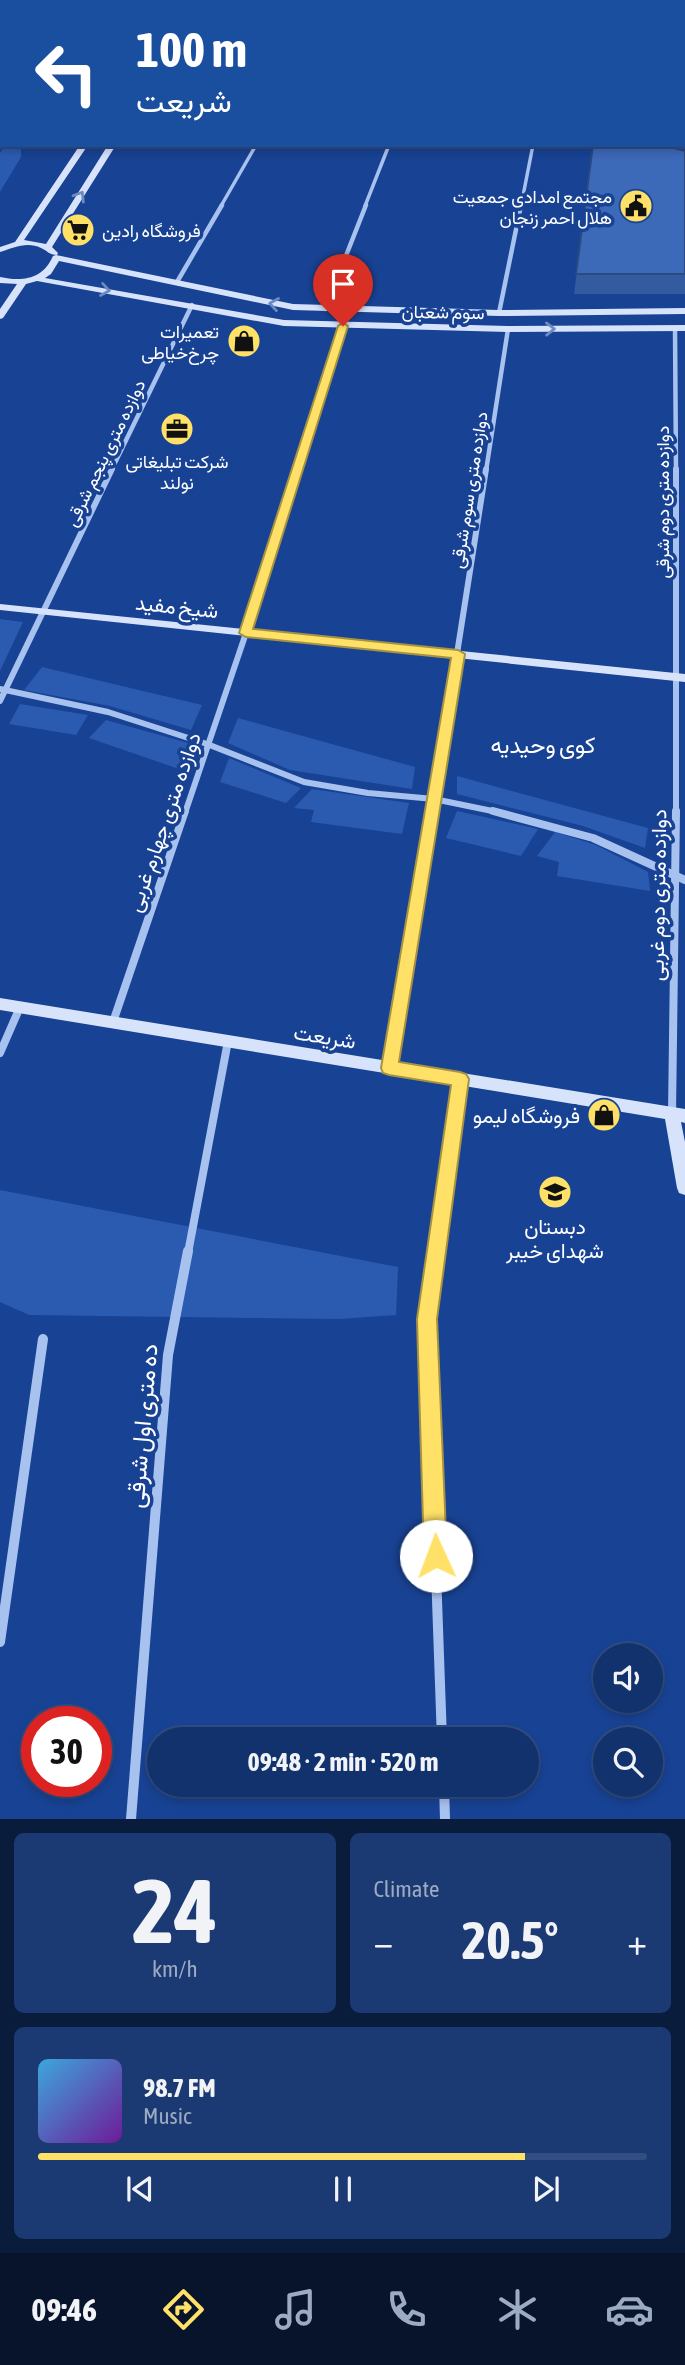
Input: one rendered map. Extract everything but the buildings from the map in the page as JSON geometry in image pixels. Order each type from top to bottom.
[{"type":"main road","points":[[18,243],[83,147]]},
{"type":"main road","points":[[48,247],[111,147]]},
{"type":"main road","points":[[0,280],[23,282],[37,279],[48,273],[55,265],[56,258],[48,247],[31,243],[3,247]]},
{"type":"main road","name":"سوم شعبان","points":[[56,258],[293,307],[499,313],[685,311]]},
{"type":"main road","points":[[82,286],[74,280],[76,273],[99,266]]},
{"type":"main road","name":"سوم شعبان","points":[[37,279],[284,323],[508,329],[680,328]]},
{"type":"main road","points":[[0,316],[23,282]]},
{"type":"main road","name":"شیخ مفید","points":[[0,607],[681,677]]},
{"type":"main road","name":"شریعت","points":[[0,1003],[679,1115]]},
{"type":"main road","points":[[679,1115],[685,1188]]},
{"type":"street","points":[[177,282],[255,147]]},
{"type":"street","points":[[325,309],[388,147]]},
{"type":"street","points":[[499,313],[533,147]]},
{"type":"street","name":"دوازده متری پنجم شرقی","points":[[0,701],[2,690],[43,612],[192,306]]},
{"type":"street","name":"دوازده متری چهارم غربی","points":[[113,1022],[246,633],[343,326]]},
{"type":"street","name":"دوازده متری دوم شرقی","points":[[680,328],[681,677]]},
{"type":"street","name":"دوازده متری سوم شرقی","points":[[389,1068],[458,654],[508,329]]},
{"type":"street","name":"دوازده متری دوم غربی","points":[[679,1115],[675,876],[681,677]]},
{"type":"street","points":[[2,690],[108,712],[207,744],[304,782],[368,793],[434,799],[519,816],[593,838],[685,880]]},
{"type":"street","points":[[0,1053],[20,1007]]},
{"type":"street","name":"ده متری اول شرقی","points":[[131,1819],[168,1355],[228,1041]]},
{"type":"street","points":[[442,1727],[427,1319],[460,1079]]},
{"type":"street","points":[[0,1642],[43,1339]]},
{"type":"street","points":[[444,1797],[445,1819]]},
{"type":"shaded area","points":[[4,147],[21,147],[21,157],[0,192],[0,153]]},
{"type":"shaded area","points":[[0,619],[23,622],[0,671]]},
{"type":"shaded area","points":[[42,667],[202,705],[191,730],[110,706],[24,690]]},
{"type":"shaded area","points":[[20,704],[88,715],[76,735],[9,724]]},
{"type":"shaded area","points":[[238,718],[415,767],[412,789],[290,770],[228,743]]},
{"type":"shaded area","points":[[106,720],[188,743],[179,769],[89,738]]},
{"type":"shaded area","points":[[229,758],[301,788],[286,803],[220,782]]},
{"type":"shaded area","points":[[457,776],[648,828],[645,848],[583,826],[457,794]]},
{"type":"shaded area","points":[[312,789],[409,803],[402,834],[311,822],[314,810],[294,808]]},
{"type":"shaded area","points":[[457,811],[538,829],[521,856],[446,838]]},
{"type":"shaded area","points":[[555,832],[596,845],[648,872],[650,891],[557,876],[559,862],[537,856]]},
{"type":"shaded area","points":[[0,1190],[398,1267],[396,1315],[339,1319],[29,1315],[0,1302]]},
{"type":"place","name":"مجتمع امدادی جمعیت هلال احمر زنجان","points":[[636,206]]},
{"type":"place","name":"فروشگاه رادین","points":[[78,230]]},
{"type":"place","name":"تعمیرات چرخ‌خیاطی","points":[[244,341]]},
{"type":"place","name":"شرکت تبلیغاتی نولند","points":[[177,429]]},
{"type":"place","name":"فروشگاه لیمو","points":[[604,1115]]},
{"type":"place","name":"دبستان شهدای خیبر","points":[[555,1192]]},
{"type":"district","name":"کوی وحیدیه","points":[[543,745]]},
{"type":"route","points":[[343,326],[246,633],[458,654],[389,1068],[460,1079],[427,1319],[436,1556]]}]
